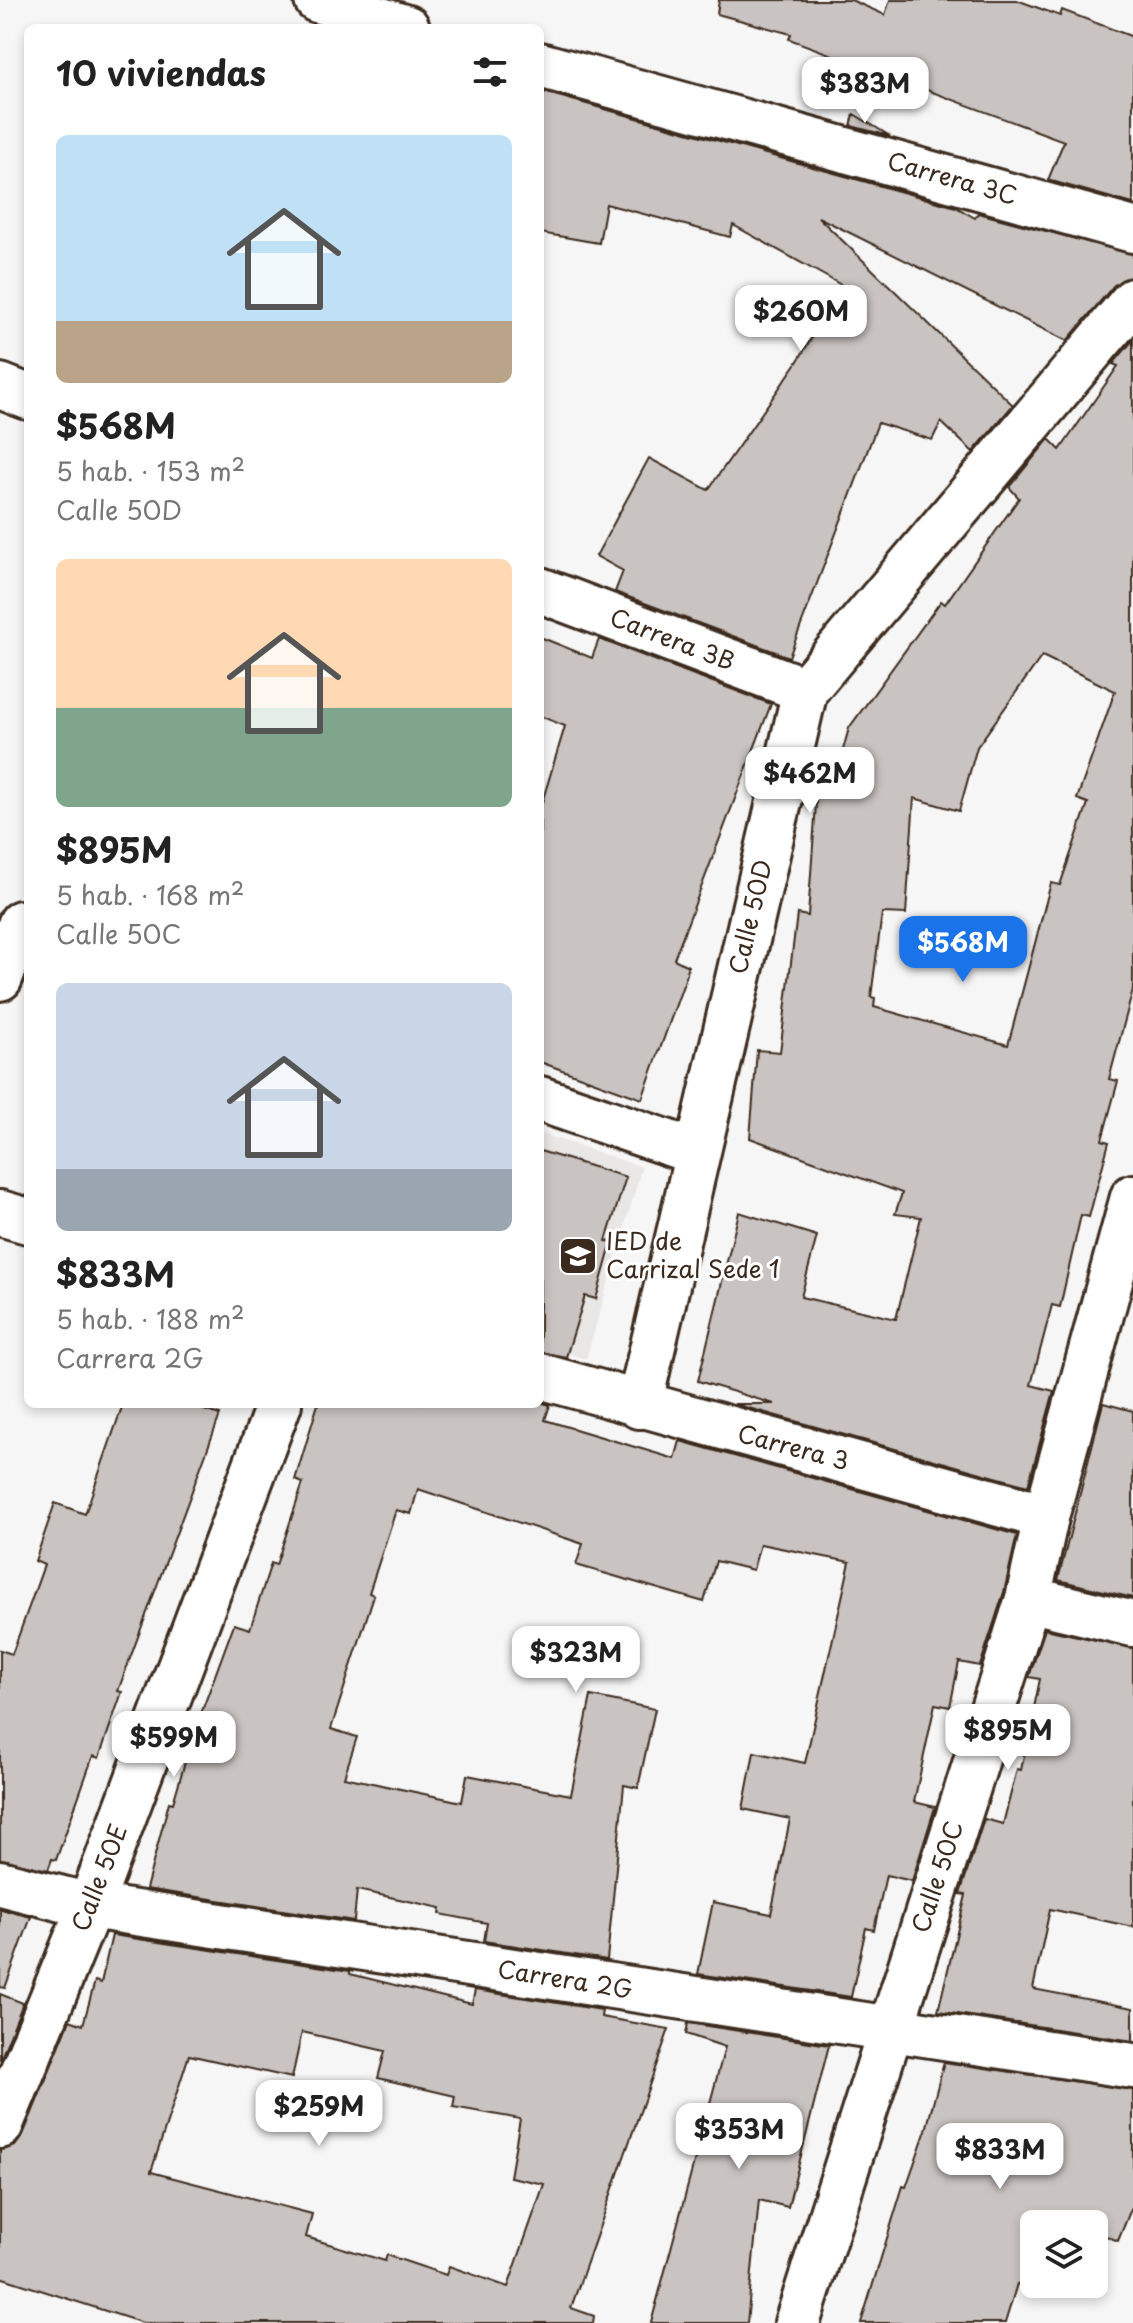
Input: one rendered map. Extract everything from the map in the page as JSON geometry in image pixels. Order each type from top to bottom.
[{"type":"street","points":[[317,0],[367,8],[399,24]]},
{"type":"street","name":"Carrera 3C","points":[[544,66],[1133,230]]},
{"type":"street","name":"Calle 50D","points":[[639,1406],[695,1152],[805,690],[1133,301]]},
{"type":"street","points":[[0,386],[24,395]]},
{"type":"street","name":"Carrera 3B","points":[[544,592],[805,690]]},
{"type":"street","points":[[0,978],[16,921]]},
{"type":"street","points":[[544,1100],[695,1152]]},
{"type":"street","name":"Calle 50C","points":[[797,2323],[1028,1599],[1046,1517],[1133,1197]]},
{"type":"street","points":[[0,1213],[24,1220]]},
{"type":"street","name":"Carrera 3","points":[[544,1377],[1046,1517]]},
{"type":"street","name":"Calle 50E","points":[[0,2126],[90,1906],[277,1408]]},
{"type":"street","points":[[1028,1599],[1133,1624]]},
{"type":"street","name":"Carrera 2G","points":[[0,1883],[90,1906],[888,2031],[1082,2055],[1133,2066]]},
{"type":"shaded area","name":"IED de Carrizal Sede 1","points":[[544,1134],[642,1167],[586,1359],[544,1346]]},
{"type":"building","points":[[719,0],[851,0],[885,15],[890,0],[1017,0],[1060,16],[1062,10],[1133,37],[1133,204],[1048,180],[1064,141],[789,39],[791,34],[717,14]]},
{"type":"building","points":[[544,92],[956,207],[975,218],[978,213],[1133,254],[1133,277],[1114,285],[1067,341],[818,217],[1013,405],[973,452],[941,422],[932,440],[878,423],[789,657],[615,592],[623,571],[596,556],[649,458],[708,490],[796,364],[843,286],[733,225],[730,237],[606,204],[599,243],[544,234]]},
{"type":"building","points":[[854,114],[890,136],[851,126]]},
{"type":"building","points":[[1133,340],[1133,990],[1109,1079],[1118,1081],[1102,1140],[1109,1142],[1089,1217],[1081,1215],[1060,1307],[1052,1305],[1031,1385],[1054,1391],[1028,1486],[734,1404],[774,1404],[698,1381],[739,1212],[817,1236],[801,1297],[896,1319],[921,1217],[895,1214],[902,1193],[750,1138],[757,1050],[780,1052],[797,914],[808,916],[817,789],[832,790],[849,728],[941,601],[945,604],[1019,498],[1009,487],[1049,439],[1060,450],[1118,366],[1113,364]],"holes":[[[1042,656],[1115,691],[1077,799],[1088,803],[1060,885],[1051,883],[1008,1045],[874,1007],[875,998],[871,997],[882,913],[906,914],[914,798],[959,811],[977,747]]]},
{"type":"building","points":[[544,639],[592,658],[599,639],[771,704],[674,959],[688,966],[687,974],[642,1099],[544,1063],[544,796],[565,726],[544,718]]},
{"type":"building","name":"IED de Carrizal Sede 1","points":[[544,1152],[626,1177],[606,1241],[612,1242],[596,1299],[585,1296],[566,1357],[544,1353]]},
{"type":"building","points":[[544,1403],[550,1405],[545,1420],[675,1459],[680,1441],[1017,1535],[1004,1592],[980,1666],[959,1662],[950,1707],[935,1704],[914,1802],[935,1807],[912,1881],[886,1875],[874,1930],[866,1928],[851,1997],[698,1974],[713,1902],[771,1914],[790,1819],[743,1809],[754,1752],[805,1763],[850,1562],[760,1544],[753,1570],[716,1561],[704,1602],[576,1565],[583,1544],[418,1489],[411,1514],[396,1510],[369,1593],[374,1595],[331,1729],[357,1737],[344,1777],[462,1802],[467,1775],[571,1795],[591,1696],[655,1709],[638,1788],[624,1785],[607,1960],[484,1941],[487,1923],[440,1914],[441,1908],[357,1890],[354,1921],[146,1889],[169,1802],[173,1803],[192,1738],[234,1624],[250,1629],[271,1563],[276,1565],[303,1483],[295,1480],[317,1408],[544,1408]]},
{"type":"building","points":[[1103,1403],[1133,1411],[1133,1598],[1058,1580]]},
{"type":"building","points":[[122,1408],[198,1408],[220,1415],[118,1691],[122,1692],[99,1758],[93,1756],[56,1860],[52,1859],[48,1870],[0,1859],[0,1650],[12,1654],[44,1565],[35,1561],[55,1503],[85,1514]]},
{"type":"building","points":[[1045,1629],[1133,1648],[1133,1927],[1050,1909],[1033,1989],[1133,2008],[1133,2041],[938,2011],[966,1895],[960,1894],[984,1819],[1003,1824],[1017,1769],[1021,1770],[1040,1679],[1029,1677]]},
{"type":"building","points":[[0,1909],[31,1917],[5,1988],[0,1987]]},
{"type":"building","points":[[112,1935],[350,1971],[350,1974],[472,2004],[475,1990],[602,2010],[601,2017],[669,2029],[571,2308],[594,2316],[593,2323],[143,2323],[0,2277],[0,2150],[15,2146],[23,2135],[70,2020],[83,2025],[95,1981],[101,1983]],"holes":[[[302,2032],[385,2051],[378,2078],[455,2096],[453,2107],[520,2119],[510,2177],[544,2184],[508,2287],[449,2266],[446,2275],[387,2255],[385,2261],[306,2237],[312,2214],[151,2172],[189,2055],[292,2078]]]},
{"type":"building","points":[[0,1994],[23,2003],[0,2060]]},
{"type":"building","points":[[688,2023],[829,2045],[788,2207],[759,2200],[747,2323],[651,2323],[725,2047],[686,2034]]},
{"type":"building","points":[[944,2062],[1133,2090],[1133,2204],[1118,2241],[1108,2237],[1108,2210],[1020,2210],[1020,2285],[1017,2284],[1005,2323],[861,2323],[903,2186],[906,2187],[926,2130]]},
{"type":"place","name":"IED de Carrizal Sede 1","points":[[578,1256]]}]
